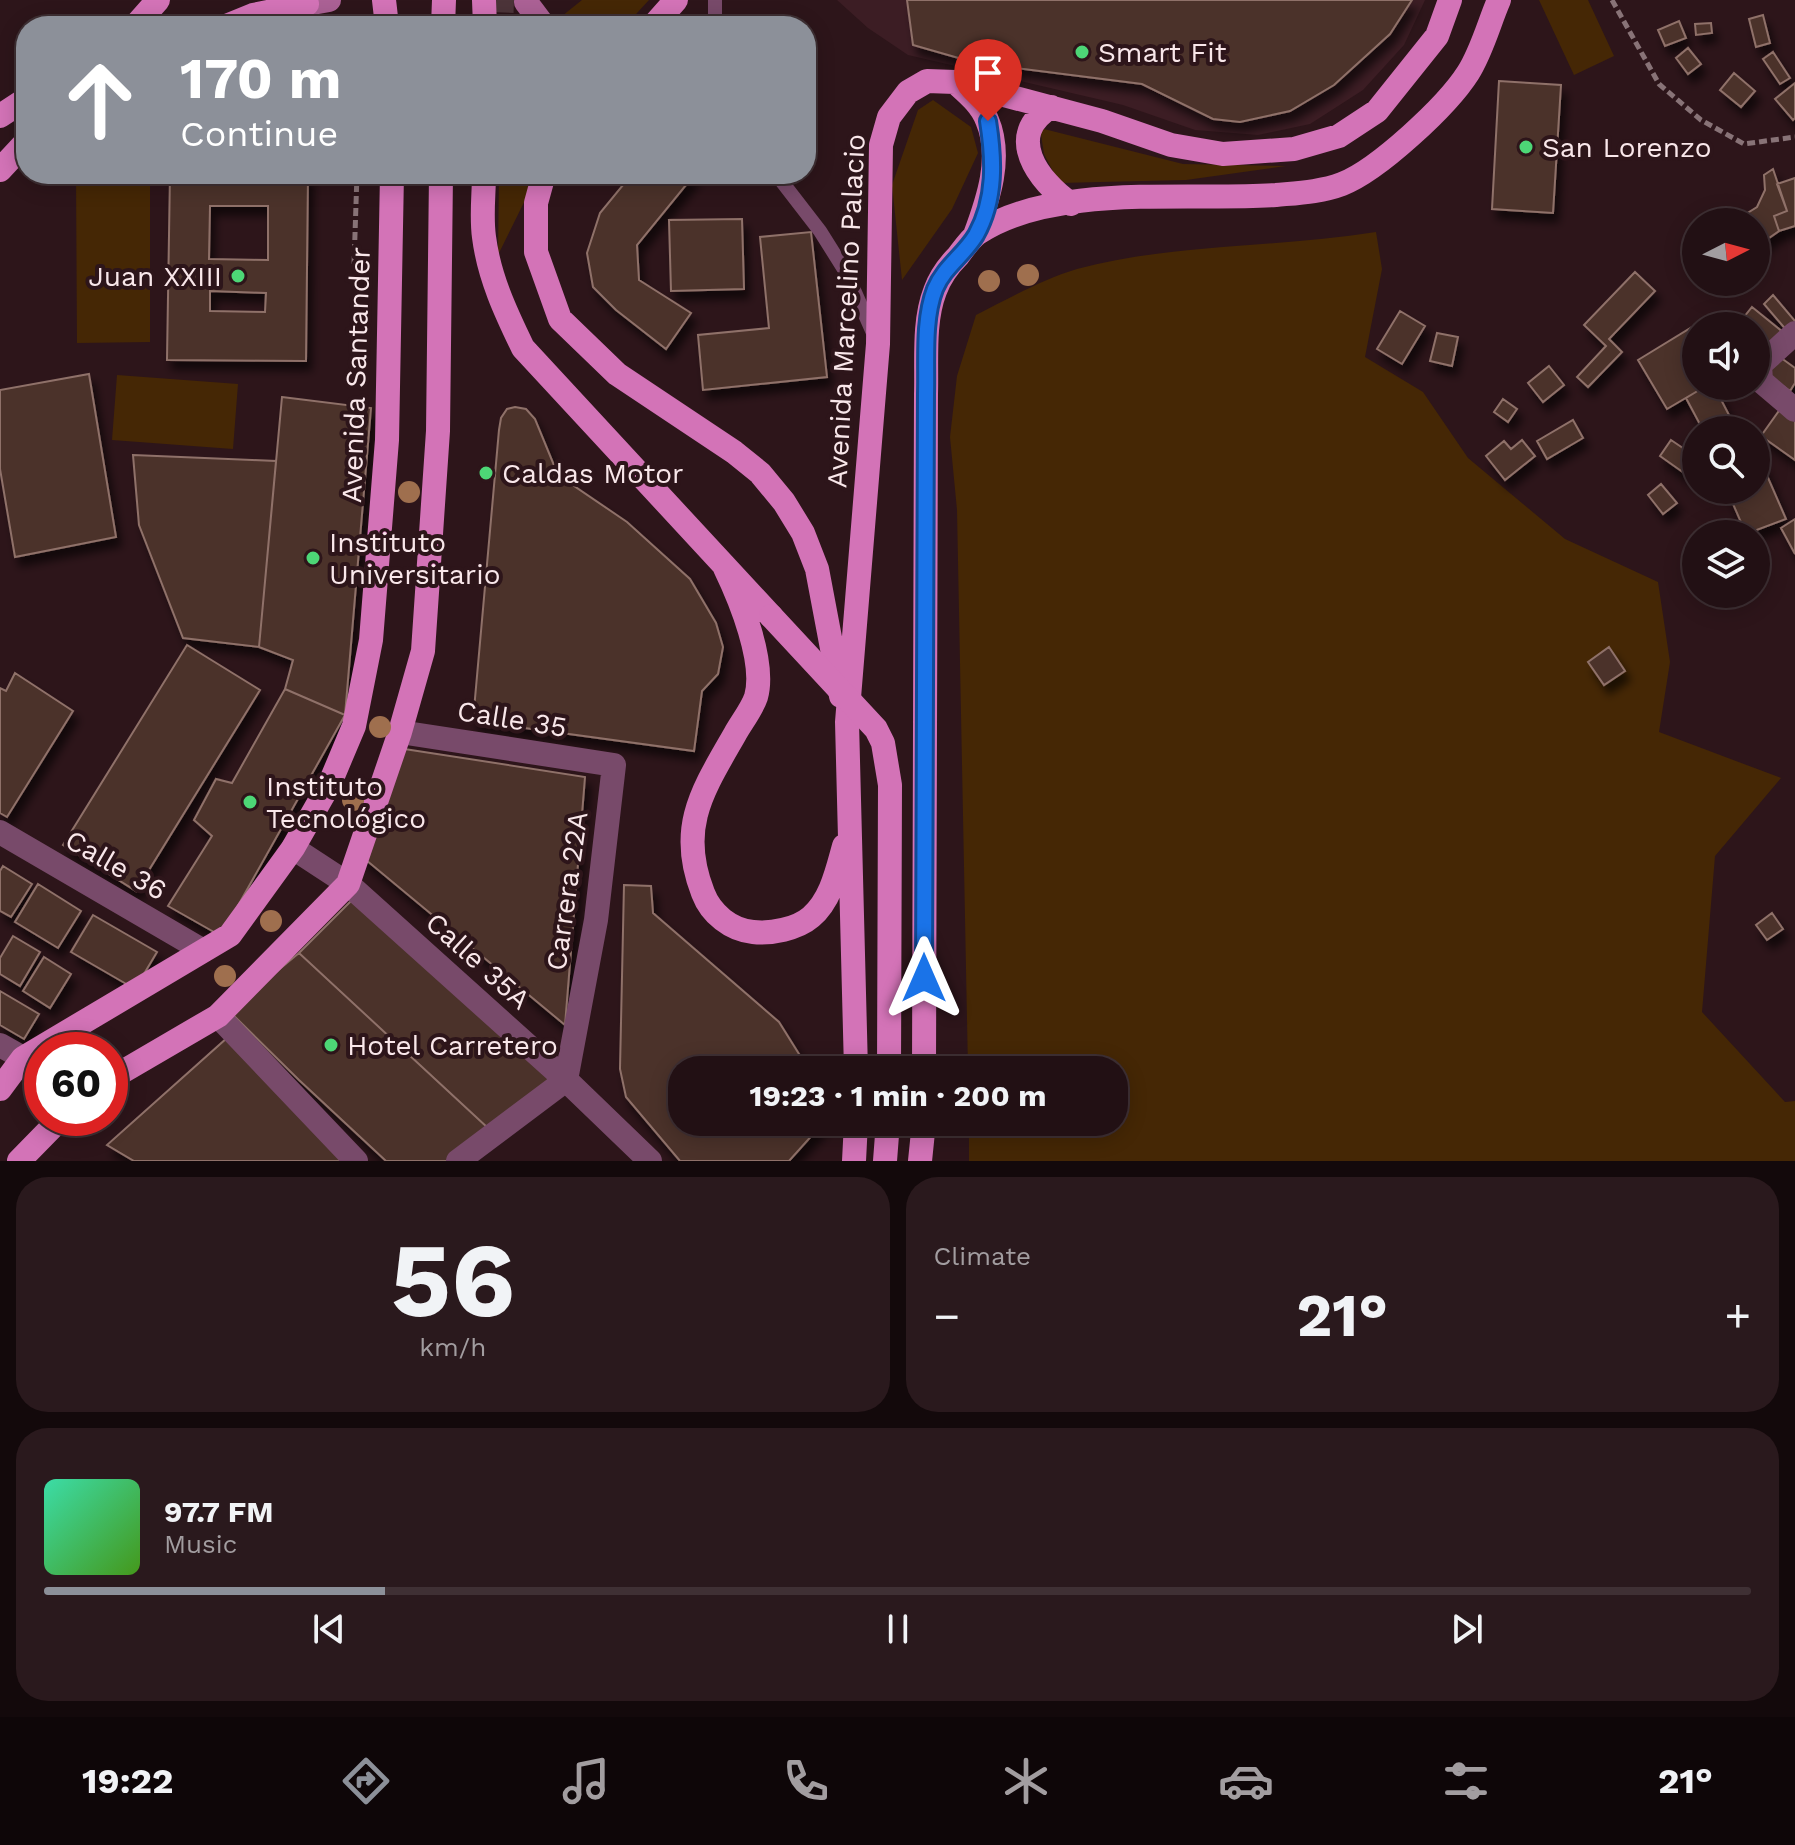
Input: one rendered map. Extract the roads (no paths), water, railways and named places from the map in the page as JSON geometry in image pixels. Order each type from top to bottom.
[{"type":"main road","points":[[144,16],[158,0]]},
{"type":"main road","points":[[662,16],[676,0]]},
{"type":"main road","name":"Avenida Marcelino Palacio","points":[[856,1056],[847,722],[878,344],[881,145],[889,117],[908,92],[927,81],[955,82],[1051,107],[1171,145],[1223,154],[1294,149],[1339,136],[1377,111],[1437,36],[1450,0]]},
{"type":"main road","points":[[924,1056],[926,394],[929,314],[945,270],[975,235],[1027,210],[1130,197],[1300,193],[1342,184],[1376,165],[1435,112],[1469,72],[1499,0]]},
{"type":"main road","points":[[251,16],[312,1]]},
{"type":"main road","points":[[955,82],[975,100],[988,121],[994,156],[990,196],[975,235]]},
{"type":"main road","points":[[1051,107],[1036,117],[1030,126],[1029,149],[1035,169],[1047,185],[1071,204]]},
{"type":"main road","points":[[0,170],[16,153]]},
{"type":"main road","name":"Avenida Santander","points":[[0,1089],[23,1058],[230,935],[293,848],[330,783],[354,726],[371,640],[387,440],[392,184]]},
{"type":"main road","points":[[128,1068],[218,1016],[348,884],[400,732],[423,651],[438,431],[441,184]]},
{"type":"main road","points":[[484,184],[483,234],[488,264],[503,307],[523,348],[876,729],[883,743],[890,785],[889,1056]]},
{"type":"main road","points":[[541,184],[536,203],[536,252],[560,319],[617,374],[734,452],[760,473],[784,502],[803,533],[817,569],[847,722]]},
{"type":"main road","points":[[725,568],[741,601],[751,637],[757,668],[756,697],[707,782],[693,822],[691,853],[706,900],[718,916],[733,927],[751,932],[773,932],[809,919],[821,906],[832,886],[851,825]]},
{"type":"main road","points":[[22,1157],[43,1136]]},
{"type":"main road","points":[[854,1161],[855,1136]]},
{"type":"main road","points":[[885,1161],[887,1136]]},
{"type":"main road","points":[[920,1161],[923,1136]]},
{"type":"street","points":[[1795,333],[1760,365],[1761,381],[1795,410]]},
{"type":"street","name":"Calle 35","points":[[400,732],[614,765]]},
{"type":"street","name":"Carrera 22A","points":[[566,1080],[596,920],[614,765]]},
{"type":"street","name":"Calle 36","points":[[0,832],[202,950]]},
{"type":"street","name":"Calle 35A","points":[[293,848],[348,884],[566,1080],[650,1161]]},
{"type":"street","points":[[218,1016],[356,1161]]},
{"type":"street","points":[[0,1045],[23,1058]]},
{"type":"street","points":[[458,1161],[566,1080]]},
{"type":"lane","points":[[784,184],[820,231],[847,274],[878,344]]},
{"type":"tunnel","points":[[490,0],[517,1]]},
{"type":"place","name":"Smart Fit","points":[[1082,52]]},
{"type":"place","name":"San Lorenzo","points":[[1526,147]]},
{"type":"place","name":"Juan XXIII","points":[[238,276]]},
{"type":"place","name":"Caldas Motor","points":[[486,473]]},
{"type":"place","name":"Instituto Universitario","points":[[313,558]]},
{"type":"place","name":"Instituto Tecnológico","points":[[250,802]]},
{"type":"place","name":"Hotel Carretero","points":[[331,1045]]}]
